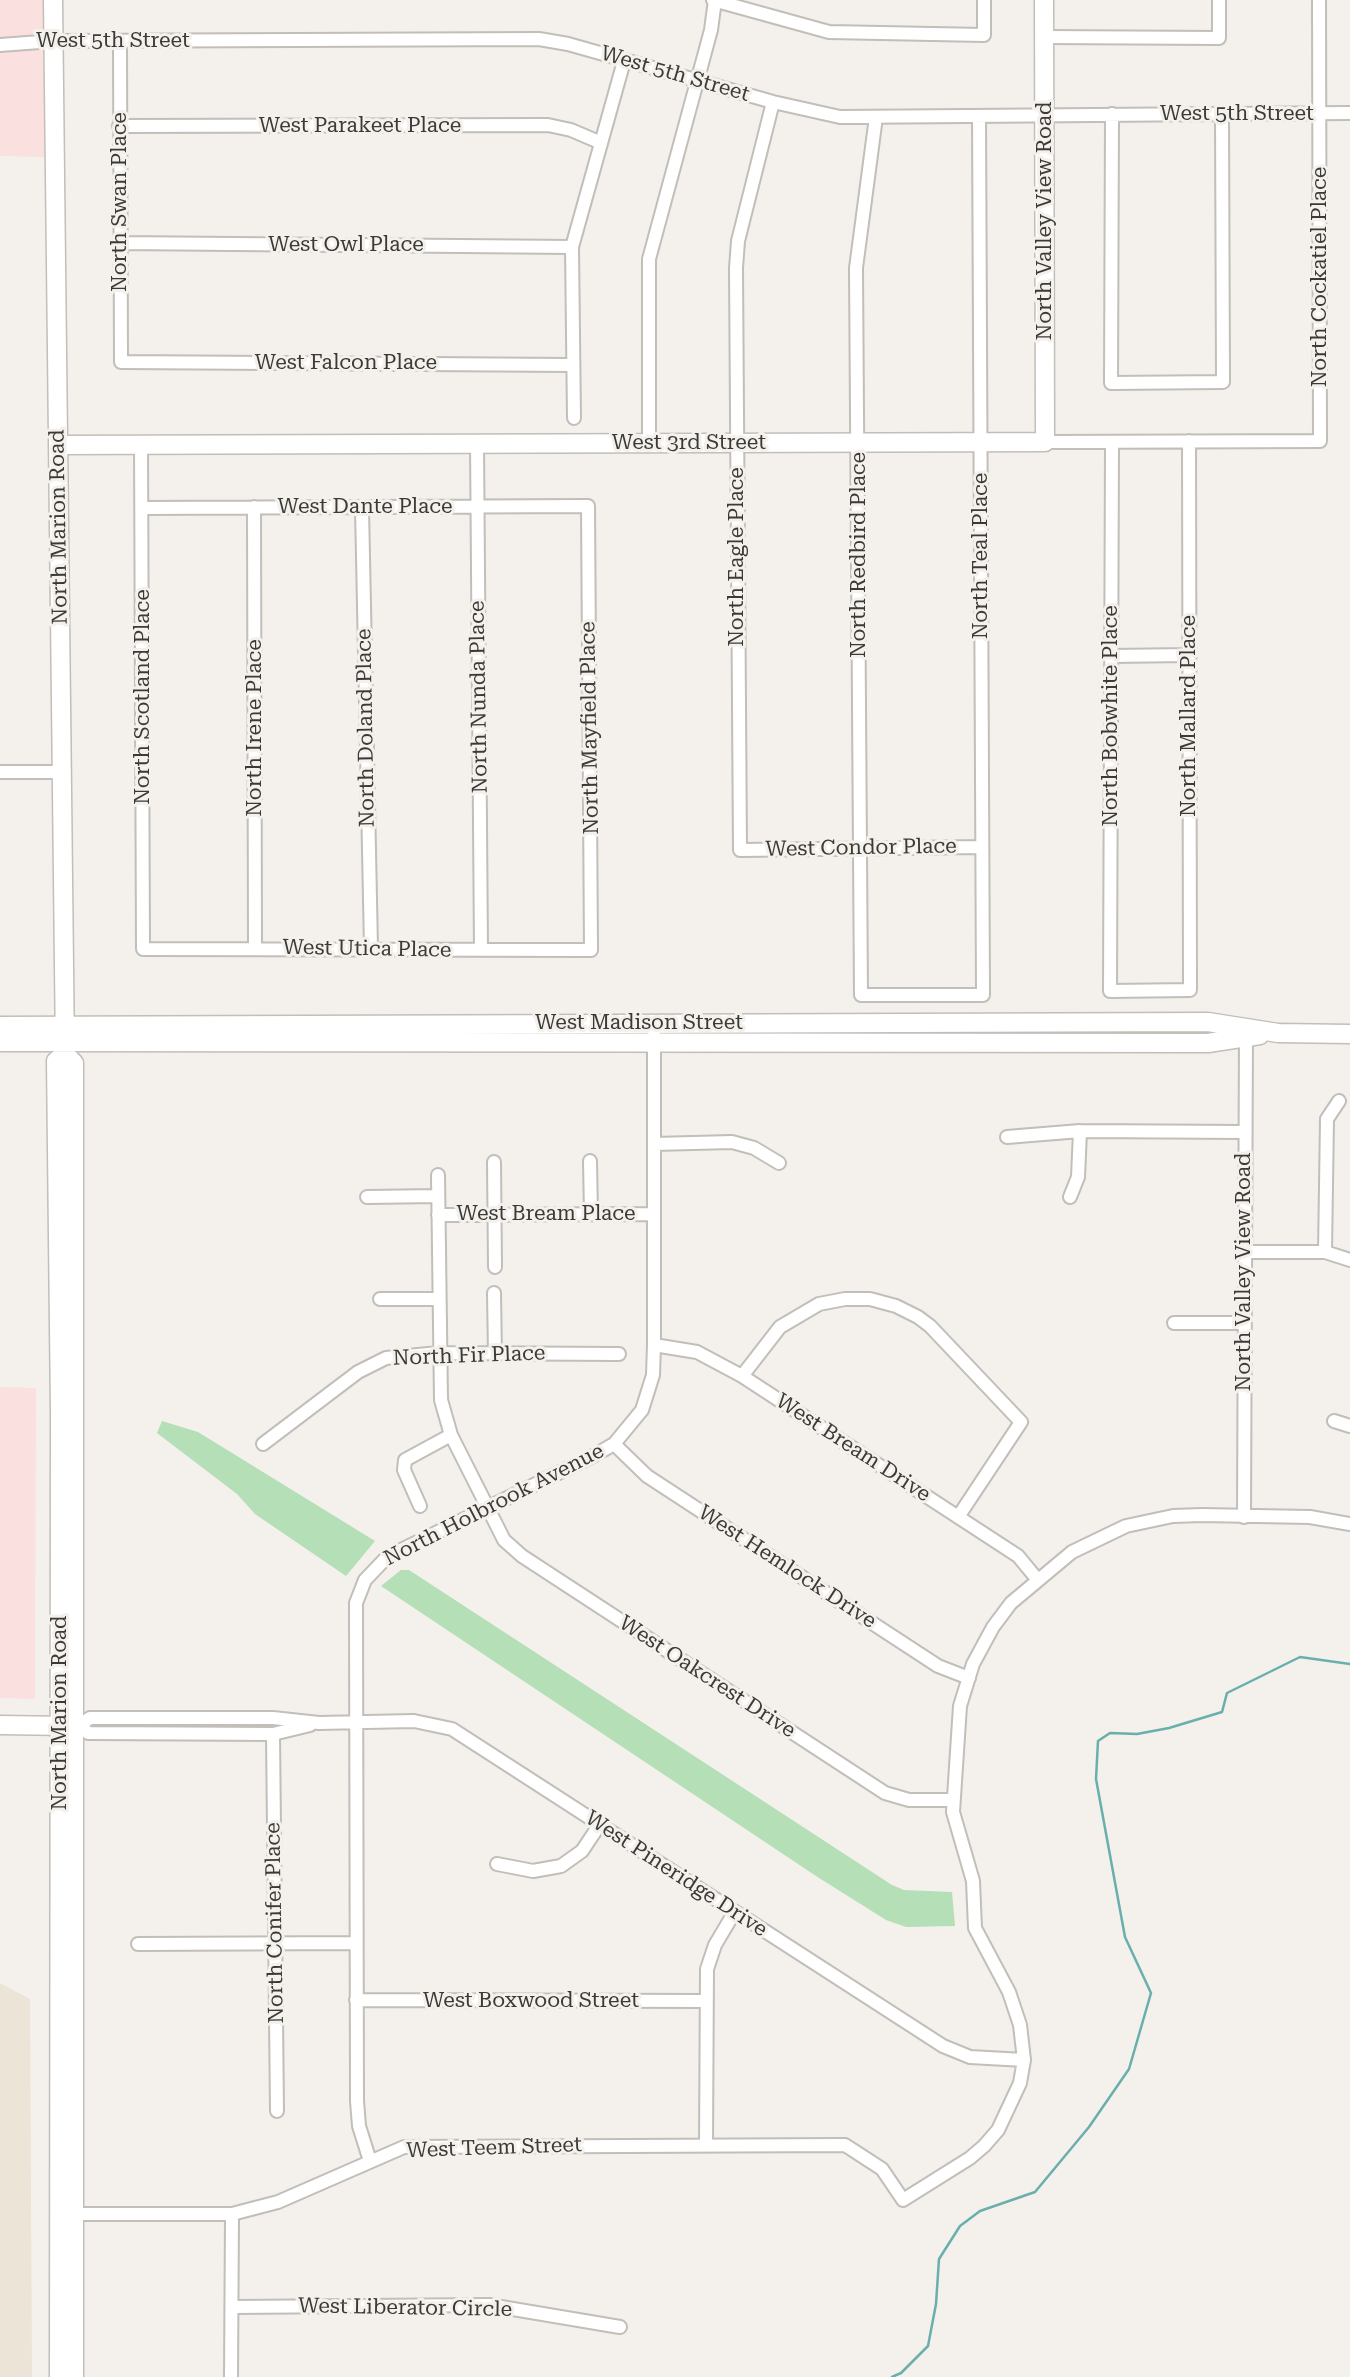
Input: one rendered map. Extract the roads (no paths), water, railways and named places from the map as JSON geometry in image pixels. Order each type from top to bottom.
[{"type":"street","name":"North Marion Road","points":[[53,0],[65,1041],[56,1061],[71,1726],[67,2214],[59,2377]]},
{"type":"street","points":[[649,443],[649,259],[697,81],[715,0],[829,32],[984,35],[984,0]]},
{"type":"street","name":"North Valley View Road","points":[[1044,0],[1045,442]]},
{"type":"street","points":[[1044,37],[1219,38],[1219,0]]},
{"type":"street","name":"North Cockatiel Place","points":[[1319,0],[1320,441]]},
{"type":"street","name":"West 5th Street","points":[[0,45],[53,41],[539,39],[568,44],[773,102],[829,115],[876,117],[1350,113]]},
{"type":"street","name":"North Swan Place","points":[[120,41],[121,362]]},
{"type":"street","points":[[574,418],[572,247],[599,142],[624,61]]},
{"type":"street","name":"North Eagle Place","points":[[740,849],[736,443],[738,241],[773,102]]},
{"type":"street","points":[[1112,114],[1111,383],[1223,382],[1222,115]]},
{"type":"street","name":"North Teal Place","points":[[861,995],[983,995],[979,116]]},
{"type":"street","name":"North Redbird Place","points":[[861,995],[857,252],[876,117]]},
{"type":"street","name":"West Parakeet Place","points":[[119,126],[548,125],[571,130],[599,142]]},
{"type":"street","name":"West Owl Place","points":[[120,243],[572,247]]},
{"type":"street","name":"West Falcon Place","points":[[121,362],[572,365]]},
{"type":"street","name":"West 3rd Street","points":[[58,445],[1320,441]]},
{"type":"street","name":"North Bobwhite Place","points":[[1110,991],[1112,442]]},
{"type":"street","name":"North Mallard Place","points":[[1110,991],[1190,990],[1189,442]]},
{"type":"street","name":"North Nunda Place","points":[[477,443],[481,950]]},
{"type":"street","name":"North Scotland Place","points":[[141,444],[143,949]]},
{"type":"street","name":"West Dante Place","points":[[142,508],[588,506]]},
{"type":"street","name":"North Mayfield Place","points":[[588,506],[591,950]]},
{"type":"street","name":"North Irene Place","points":[[254,507],[255,948]]},
{"type":"street","name":"North Doland Place","points":[[362,508],[371,948]]},
{"type":"street","points":[[1111,656],[1188,655]]},
{"type":"street","points":[[0,772],[61,772]]},
{"type":"street","name":"West Condor Place","points":[[740,849],[982,847]]},
{"type":"street","name":"West Utica Place","points":[[143,949],[591,950]]},
{"type":"street","name":"West Madison Street","points":[[0,1042],[654,1023],[1208,1022],[1245,1032],[1350,1034]]},
{"type":"street","name":"North Holbrook Avenue","points":[[370,2161],[359,2126],[357,2101],[355,1611],[365,1580],[387,1557],[614,1444],[642,1410],[653,1376],[654,1345],[654,1023]]},
{"type":"street","name":"West Madison Street","points":[[0,1026],[65,1041],[654,1044],[1208,1043],[1245,1032]]},
{"type":"street","name":"North Valley View Road","points":[[1244,1517],[1245,1032]]},
{"type":"street","points":[[1325,1252],[1327,1119],[1339,1101]]},
{"type":"street","points":[[1007,1137],[1080,1131],[1245,1132]]},
{"type":"street","points":[[1070,1197],[1078,1177],[1080,1131]]},
{"type":"street","points":[[654,1144],[732,1142],[754,1148],[779,1163]]},
{"type":"street","points":[[590,1161],[591,1214]]},
{"type":"street","points":[[494,1162],[495,1267]]},
{"type":"street","name":"West Oakcrest Drive","points":[[438,1175],[441,1400],[451,1435],[486,1509],[504,1540],[522,1556],[880,1789],[909,1800],[953,1800]]},
{"type":"street","points":[[367,1196],[438,1196]]},
{"type":"street","name":"West Bream Place","points":[[438,1215],[654,1214]]},
{"type":"street","points":[[1244,1252],[1325,1252],[1350,1260]]},
{"type":"street","points":[[494,1293],[495,1354]]},
{"type":"street","points":[[380,1299],[439,1299]]},
{"type":"street","points":[[742,1376],[780,1327],[805,1309],[819,1304],[845,1299],[870,1299],[918,1317],[930,1326],[1021,1422],[958,1517]]},
{"type":"street","points":[[1174,1323],[1244,1323]]},
{"type":"street","name":"West Bream Drive","points":[[654,1345],[697,1352],[742,1376],[1018,1556],[1037,1579]]},
{"type":"street","name":"North Fir Place","points":[[263,1444],[374,1362],[400,1354],[619,1354]]},
{"type":"street","points":[[1334,1421],[1350,1426]]},
{"type":"street","points":[[420,1506],[404,1471],[405,1460],[451,1435]]},
{"type":"street","name":"West Hemlock Drive","points":[[614,1444],[629,1461],[659,1484],[938,1666],[969,1678]]},
{"type":"street","points":[[1024,2060],[1022,2034],[1012,1999],[975,1928],[973,1881],[954,1822],[953,1800],[960,1706],[969,1678],[993,1627],[1011,1603],[1072,1552],[1126,1526],[1173,1516],[1310,1517],[1350,1524]]},
{"type":"street","name":"West Pineridge Drive","points":[[71,1726],[90,1718],[273,1718],[319,1723],[428,1723],[463,1733],[734,1913],[956,2053],[983,2059],[1024,2060]]},
{"type":"street","name":"West Pineridge Drive","points":[[71,1726],[88,1733],[273,1734],[319,1723]]},
{"type":"street","points":[[0,1724],[71,1726]]},
{"type":"street","name":"North Conifer Place","points":[[273,1734],[276,2111]]},
{"type":"street","points":[[497,1864],[533,1871],[561,1866],[582,1851],[600,1824]]},
{"type":"street","points":[[706,2144],[706,2001],[709,1960],[734,1913]]},
{"type":"street","points":[[138,1944],[356,1942]]},
{"type":"street","name":"West Boxwood Street","points":[[356,2000],[706,2001]]},
{"type":"street","name":"West Teem Street","points":[[67,2214],[232,2214],[278,2202],[404,2147],[845,2145],[882,2169],[903,2200],[971,2158],[991,2138],[1016,2094],[1024,2060]]},
{"type":"street","name":"North Marion Road","points":[[67,2214],[74,2377]]},
{"type":"street","points":[[231,2377],[232,2214]]},
{"type":"street","name":"West Liberator Circle","points":[[232,2306],[489,2305],[620,2327]]},
{"type":"waterway","points":[[892,2377],[901,2373],[928,2346],[936,2304],[939,2259],[960,2226],[980,2211],[1035,2192],[1089,2127],[1129,2069],[1151,1993],[1125,1937],[1096,1779],[1098,1741],[1110,1733],[1137,1734],[1169,1728],[1222,1712],[1227,1693],[1300,1657],[1350,1664]]}]
